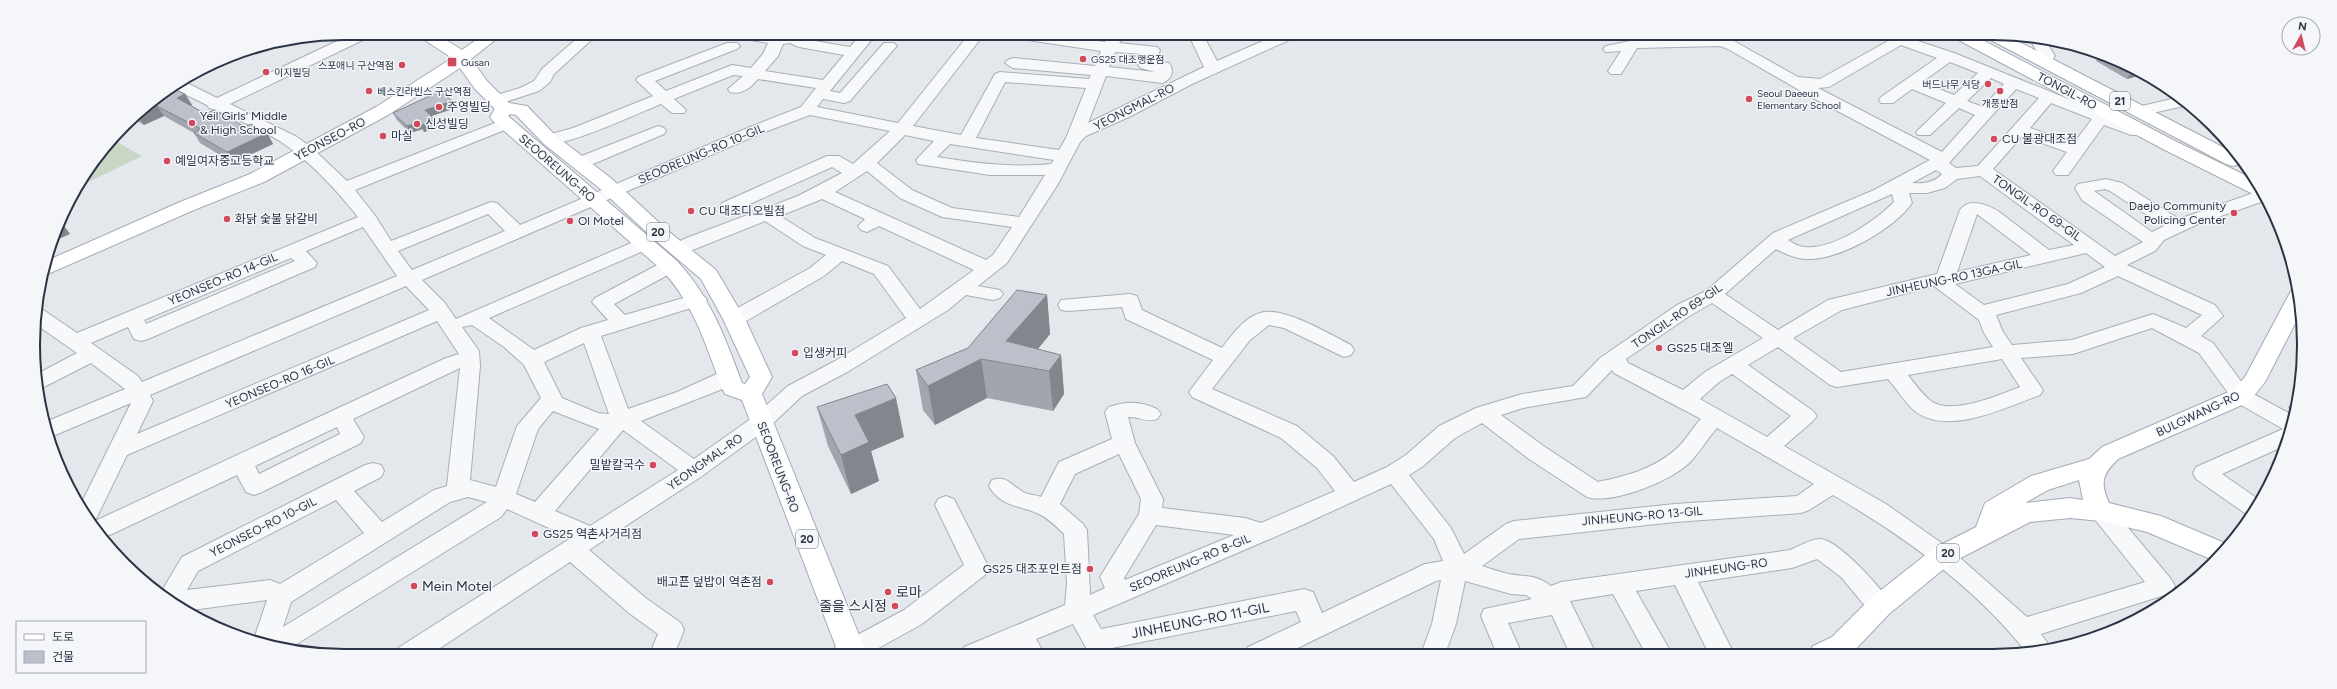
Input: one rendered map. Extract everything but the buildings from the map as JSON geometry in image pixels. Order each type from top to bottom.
[{"type":"main road","name":"SEOOREUNG-RO","points":[[436,40],[462,58],[502,111],[594,200],[644,244],[709,275],[734,319],[761,377],[750,394]]},
{"type":"main road","name":"YEONSEO-RO","points":[[50,268],[257,178],[382,111],[437,77],[486,40]]},
{"type":"main road","name":"TONGIL-RO","points":[[1970,40],[2167,144],[2253,186]]},
{"type":"main road","name":"TONGIL-RO","points":[[2004,41],[2237,163]]},
{"type":"main road","name":"SEOOREUNG-RO","points":[[502,111],[521,110],[550,140],[614,191],[674,257],[711,330],[733,388],[750,394]]},
{"type":"main road","name":"BULGWANG-RO","points":[[2096,466],[2110,453],[2241,396],[2254,382],[2295,311]]},
{"type":"main road","name":"SEOOREUNG-RO","points":[[750,394],[847,649]]},
{"type":"main road","points":[[2096,466],[2090,484],[2093,497],[2101,511]]},
{"type":"main road","points":[[1987,533],[1994,510],[1998,507],[2040,483],[2096,466]]},
{"type":"main road","name":"20","points":[[1834,649],[1842,645],[1880,606],[1942,556],[2026,513],[2070,508],[2101,511],[2152,523],[2216,550]]},
{"type":"street","points":[[215,105],[351,40]]},
{"type":"street","points":[[344,188],[502,111],[546,77],[546,72],[584,40]]},
{"type":"street","points":[[678,110],[644,80],[702,57],[730,40]]},
{"type":"street","points":[[736,89],[743,86],[770,56],[778,40]]},
{"type":"street","points":[[702,57],[722,74],[732,70],[754,74],[822,90],[844,98],[889,46],[862,42],[799,43],[799,40]]},
{"type":"street","points":[[620,322],[602,302],[674,257],[747,221],[822,192],[859,168],[902,128],[972,40]]},
{"type":"street","points":[[1062,40],[1152,50],[1146,65],[1164,66],[1162,78]]},
{"type":"street","points":[[1074,139],[1110,46],[1114,40]]},
{"type":"street","points":[[1198,40],[1213,69]]},
{"type":"street","name":"YEONGMAL-RO","points":[[422,649],[694,470],[760,423],[795,391],[842,366],[941,305],[1000,259],[1061,163],[1074,139],[1080,133],[1123,114],[1186,81],[1277,40]]},
{"type":"street","points":[[1611,49],[1629,40]]},
{"type":"street","points":[[1616,71],[1629,51],[1631,40]]},
{"type":"street","points":[[1635,40],[1644,42],[1686,40]]},
{"type":"street","points":[[1730,40],[1733,46],[1793,80],[1935,154],[1938,161],[1952,174]]},
{"type":"street","points":[[1793,80],[1822,84],[1900,40],[1949,56],[2167,144]]},
{"type":"street","points":[[862,42],[809,106],[808,110],[966,141],[1061,163]]},
{"type":"street","name":"TONGIL-RO","points":[[2040,44],[2047,56],[2044,61]]},
{"type":"street","points":[[1887,100],[1949,56]]},
{"type":"street","points":[[1013,63],[1098,77]]},
{"type":"street","points":[[1924,132],[1989,72]]},
{"type":"street","name":"SEOOREUNG-RO","points":[[550,140],[611,118],[722,74]]},
{"type":"street","points":[[966,141],[1000,77],[1173,77],[1186,81]]},
{"type":"street","name":"TONGIL-RO 69-GIL","points":[[1615,357],[1684,310],[1713,295],[1779,237],[1880,194],[1947,157],[2014,82]]},
{"type":"street","points":[[1911,83],[1986,114]]},
{"type":"street","points":[[182,87],[215,105],[291,141],[306,152],[344,188],[370,221],[387,249],[408,277],[446,319],[469,352],[458,490]]},
{"type":"street","name":"TONGIL-RO","points":[[1983,170],[2048,96]]},
{"type":"street","points":[[2140,111],[2177,103]]},
{"type":"street","name":"SEOOREUNG-RO 10-GIL","points":[[594,200],[756,130],[808,110]]},
{"type":"street","points":[[611,118],[636,139]]},
{"type":"street","name":"TONGIL-RO","points":[[2062,171],[2101,118]]},
{"type":"street","points":[[2018,129],[2076,150]]},
{"type":"street","points":[[580,163],[658,131]]},
{"type":"street","points":[[946,138],[924,160],[967,167],[1042,171],[1061,163]]},
{"type":"street","points":[[747,221],[728,206],[833,160],[859,168],[878,170],[906,194],[948,213],[1023,223]]},
{"type":"street","name":"TONGIL-RO 69-GIL","points":[[1898,184],[1911,190],[1924,189],[1944,181],[1952,174],[1983,170],[2087,243],[2123,271],[2208,310],[2213,316],[2187,337]]},
{"type":"street","points":[[1774,241],[1793,250],[1809,253],[1837,245],[1872,230],[1904,203],[1898,184]]},
{"type":"street","points":[[2154,241],[2088,196],[2084,188],[2106,184],[2116,186],[2178,227]]},
{"type":"street","points":[[822,192],[873,222],[988,268]]},
{"type":"street","points":[[1982,312],[2074,289],[2110,273],[2117,265],[2149,247],[2158,236],[2259,197]]},
{"type":"street","points":[[52,429],[516,231],[594,200]]},
{"type":"street","points":[[387,249],[491,206],[516,231]]},
{"type":"street","points":[[1894,372],[1924,406],[1933,412],[1974,412],[2034,390],[1994,333],[1988,317],[1943,286],[1943,280],[1949,270],[1969,210],[1973,208],[1992,215],[2047,258]]},
{"type":"street","points":[[767,213],[774,220],[809,242],[881,270],[917,319]]},
{"type":"street","points":[[77,341],[132,317],[141,334],[308,263],[294,250],[360,222],[370,221]]},
{"type":"street","name":"JINHEUNG-RO 13GA-GIL","points":[[1684,400],[1712,377],[1732,364],[1835,305],[1927,281],[1943,280],[2047,258],[2084,248],[2087,243]]},
{"type":"street","points":[[446,319],[474,317],[644,244]]},
{"type":"street","points":[[734,319],[817,272],[839,254]]},
{"type":"street","points":[[963,287],[975,292],[993,294]]},
{"type":"street","points":[[1713,295],[1770,334],[1779,338],[1837,380],[1894,372],[2008,352],[2073,347],[2153,321],[2206,348],[2241,396],[2287,422]]},
{"type":"street","points":[[531,360],[582,334],[697,300]]},
{"type":"street","points":[[1068,305],[1130,300],[1133,314],[1226,358]]},
{"type":"street","points":[[474,317],[531,360],[543,376],[551,400],[601,422],[622,418],[708,389],[728,377]]},
{"type":"street","points":[[42,318],[77,341],[131,381],[143,401],[89,510]]},
{"type":"street","points":[[1344,350],[1289,322],[1265,318],[1243,335],[1199,392],[1289,432],[1325,462],[1350,493]]},
{"type":"street","name":"YEONSEO-RO 16-GIL","points":[[119,449],[133,445],[446,319]]},
{"type":"street","points":[[582,334],[622,418],[694,470]]},
{"type":"street","points":[[43,380],[94,353]]},
{"type":"street","points":[[1615,357],[1621,368],[1684,400],[1878,510],[1942,556],[2013,617],[2035,645]]},
{"type":"street","name":"SEOOREUNG-RO 8-GIL","points":[[1005,649],[1026,645],[1077,610],[1261,533],[1395,473],[1414,461],[1447,432],[1483,413],[1522,401],[1579,392],[1615,357]]},
{"type":"street","points":[[102,528],[453,363],[469,358]]},
{"type":"street","points":[[1732,364],[1806,416],[1768,448]]},
{"type":"street","points":[[280,642],[493,511],[503,498],[528,426],[551,400]]},
{"type":"street","points":[[1150,414],[1140,409],[1128,408],[1116,412],[1124,443],[1152,499],[1150,515]]},
{"type":"street","points":[[1483,413],[1537,453],[1595,491],[1631,484],[1663,470],[1684,455],[1698,434],[1715,418]]},
{"type":"street","points":[[242,463],[254,486],[353,437],[341,416]]},
{"type":"street","points":[[540,513],[622,418]]},
{"type":"street","points":[[2251,506],[2204,473],[2282,438]]},
{"type":"street","points":[[1047,508],[1067,468],[1124,443]]},
{"type":"street","name":"YEONSEO-RO 10-GIL","points":[[172,595],[190,564],[374,471]]},
{"type":"street","points":[[1395,473],[1443,534],[1459,570],[1452,585],[1444,624],[1435,649]]},
{"type":"street","name":"JINHEUNG-RO 13-GIL","points":[[1459,570],[1514,530],[1621,518],[1801,504],[1832,484]]},
{"type":"street","points":[[1000,486],[1016,499],[1056,512],[1075,530],[1079,584],[1077,610]]},
{"type":"street","points":[[339,488],[379,535]]},
{"type":"street","points":[[267,639],[281,596],[442,496],[458,490],[468,488],[503,498],[593,537]]},
{"type":"street","name":"SEOOREUNG-RO","points":[[858,649],[913,618],[977,568],[946,505]]},
{"type":"street","points":[[2022,629],[2163,586],[2101,511]]},
{"type":"street","name":"SEOOREUNG-RO 8-GIL","points":[[1119,593],[1112,577],[1150,515],[1245,527],[1261,533]]},
{"type":"street","name":"JINHEUNG-RO","points":[[1507,649],[1493,616],[1548,606],[1561,592],[1792,559],[1820,548],[1849,570],[1880,606]]},
{"type":"street","points":[[572,550],[638,606],[672,630],[664,649]]},
{"type":"street","points":[[1273,649],[1315,627],[1433,571],[1459,570],[1489,576],[1511,584],[1531,585],[1561,607],[1581,649]]},
{"type":"street","points":[[1682,575],[1719,649]]},
{"type":"street","points":[[1620,584],[1656,649]]},
{"type":"street","points":[[180,601],[270,590],[281,596]]},
{"type":"street","name":"JINHEUNG-RO 11-GIL","points":[[1077,610],[1099,648],[1304,599],[1315,627]]},
{"type":"green space","points":[[118,142],[142,156],[86,183],[103,159]]},
{"type":"place","name":"GS25 대조행운점","points":[[1083,59]]},
{"type":"place","name":"Gusan","points":[[452,62]]},
{"type":"place","name":"스포애니 구산역점","points":[[402,65]]},
{"type":"place","name":"이지빌딩","points":[[266,72]]},
{"type":"place","name":"버드나무 식당","points":[[1988,84]]},
{"type":"place","name":"베스킨라빈스 구산역점","points":[[369,91]]},
{"type":"place","name":"개풍반점","points":[[2000,91]]},
{"type":"place","name":"Seoul Daeeun Elementary School","points":[[1749,99]]},
{"type":"place","name":"주영빌딩","points":[[439,107]]},
{"type":"place","name":"Yeil Girls' Middle & High School","points":[[192,123]]},
{"type":"place","name":"신성빌딩","points":[[417,124]]},
{"type":"place","name":"마실","points":[[383,136]]},
{"type":"place","name":"CU 불광대조점","points":[[1994,139]]},
{"type":"place","name":"예일여자중고등학교","points":[[167,161]]},
{"type":"place","name":"CU 대조디오빌점","points":[[691,211]]},
{"type":"place","name":"Daejo Community Policing Center","points":[[2234,213]]},
{"type":"place","name":"화닭 숯불 닭갈비","points":[[227,219]]},
{"type":"place","name":"Ol Motel","points":[[570,221]]},
{"type":"place","name":"GS25 대조엘","points":[[1659,348]]},
{"type":"place","name":"입생커피","points":[[795,353]]},
{"type":"place","name":"밀밭칼국수","points":[[653,465]]},
{"type":"place","name":"GS25 역촌사거리점","points":[[535,534]]},
{"type":"place","name":"GS25 대조포인트점","points":[[1090,569]]},
{"type":"place","name":"배고픈 덮밥이 역촌점","points":[[770,582]]},
{"type":"place","name":"Mein Motel","points":[[414,586]]},
{"type":"place","name":"로마","points":[[888,592]]},
{"type":"place","name":"줄을 스시정","points":[[895,606]]}]
